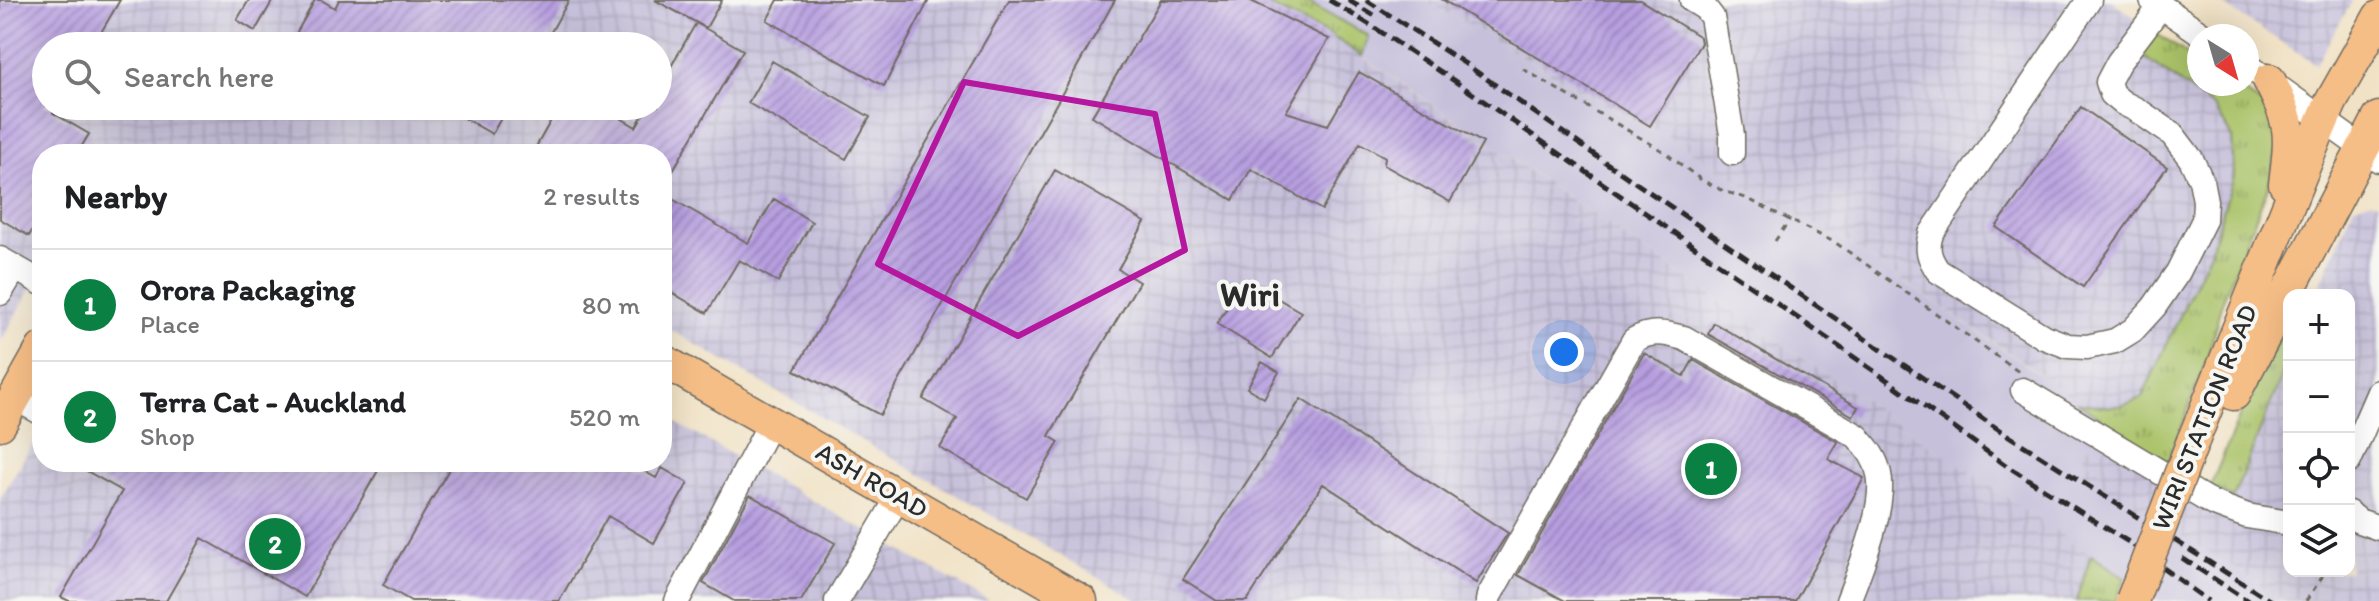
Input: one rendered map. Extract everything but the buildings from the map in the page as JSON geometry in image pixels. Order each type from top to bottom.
[{"type":"main road","name":"WIRI STATION ROAD","points":[[2153,601],[2201,447],[2271,249],[2331,102],[2379,17]]},
{"type":"main road","points":[[2259,73],[2284,108],[2289,129],[2284,186],[2271,249]]},
{"type":"main road","name":"WIRI STATION ROAD","points":[[2132,601],[2201,447],[2339,195],[2375,138]]},
{"type":"main road","points":[[2339,195],[2366,180],[2379,179]]},
{"type":"main road","name":"ASH ROAD","points":[[672,366],[1081,601]]},
{"type":"main road","points":[[19,412],[32,376]]},
{"type":"street","points":[[1692,0],[1712,17],[1732,135],[1732,153]]},
{"type":"street","points":[[2089,0],[1927,243],[1929,257],[1938,271],[2044,337],[2068,346],[2087,347],[2115,341],[2133,330],[2154,307],[2178,272],[2204,220],[2205,201],[2201,180],[2191,159],[2172,134],[2112,94],[2108,82],[2156,3],[2187,24]]},
{"type":"street","points":[[2259,73],[2323,120],[2375,138]]},
{"type":"street","points":[[0,293],[8,263],[32,277]]},
{"type":"street","points":[[1488,601],[1634,340],[1660,332],[1684,338],[1857,436],[1873,456],[1880,474],[1881,494],[1848,601]]},
{"type":"street","points":[[2023,383],[2212,503],[2247,516],[2283,522]]},
{"type":"street","points":[[2355,447],[2379,392]]},
{"type":"street","points":[[677,601],[771,422]]},
{"type":"street","points":[[837,601],[899,496]]},
{"type":"street","points":[[2355,518],[2379,528]]},
{"type":"path","points":[[1523,69],[1663,151],[1700,179],[1836,243],[2023,383]]},
{"type":"path","points":[[1775,241],[1790,219]]},
{"type":"path","points":[[2306,601],[2322,577]]},
{"type":"highlighted area","points":[[964,82],[1155,114],[1185,250],[1018,336],[878,264]]},
{"type":"shaded area","points":[[0,0],[1257,0],[1329,34],[2091,555],[2077,601],[1139,601],[672,331],[672,144],[32,144],[32,287],[0,343]]},
{"type":"shaded area","points":[[1303,0],[1425,0],[1652,132],[1656,129],[1767,200],[1839,237],[2168,462],[2233,498],[2227,516],[2093,440],[2075,468],[2286,601],[2158,601],[1362,56],[1369,36]]},
{"type":"shaded area","points":[[1425,0],[2111,0],[2157,34],[2142,55],[2187,88],[2187,96],[2198,96],[2215,108],[2232,138],[2234,176],[2210,252],[2142,397],[2127,406],[2106,407],[2077,402],[1839,237],[1767,200],[1656,129],[1653,132]]},
{"type":"shaded area","points":[[2215,0],[2353,0],[2316,64],[2259,28],[2259,24],[2253,24]]},
{"type":"shaded area","points":[[2371,201],[2379,203],[2379,601],[2286,601],[2074,468],[2092,440],[2233,498],[2283,373],[2283,577],[2355,577],[2355,289],[2319,289],[2354,206]]},
{"type":"shaded area","points":[[672,421],[989,601],[0,601],[0,499],[32,445],[32,472],[672,472]]},
{"type":"green space","points":[[1257,0],[1303,0],[1369,36],[1362,56],[1329,34]]},
{"type":"green space","points":[[2157,34],[2187,54],[2187,88],[2141,55]]},
{"type":"green space","points":[[2198,96],[2250,96],[2277,120],[2278,144],[2269,184],[2221,305],[2208,356],[2168,462],[2077,402],[2111,407],[2142,397],[2210,252],[2234,176],[2232,138],[2215,108]]},
{"type":"green space","points":[[2283,330],[2283,373],[2233,498],[2210,487],[2254,382]]},
{"type":"green space","points":[[2091,555],[2125,578],[2116,601],[2077,601]]},
{"type":"railway","points":[[1329,0],[1453,80],[2007,466],[2130,543],[2208,601]]},
{"type":"railway","points":[[1348,0],[1375,16]]},
{"type":"railway","points":[[1366,0],[1464,63],[2001,431],[2271,601]]},
{"type":"railway","points":[[2182,558],[2248,601]]},
{"type":"place","name":"Orora Packaging","points":[[1711,469]]},
{"type":"place","name":"Terra Cat - Auckland","points":[[275,544]]},
{"type":"district","name":"Wiri","points":[[1250,294]]}]
